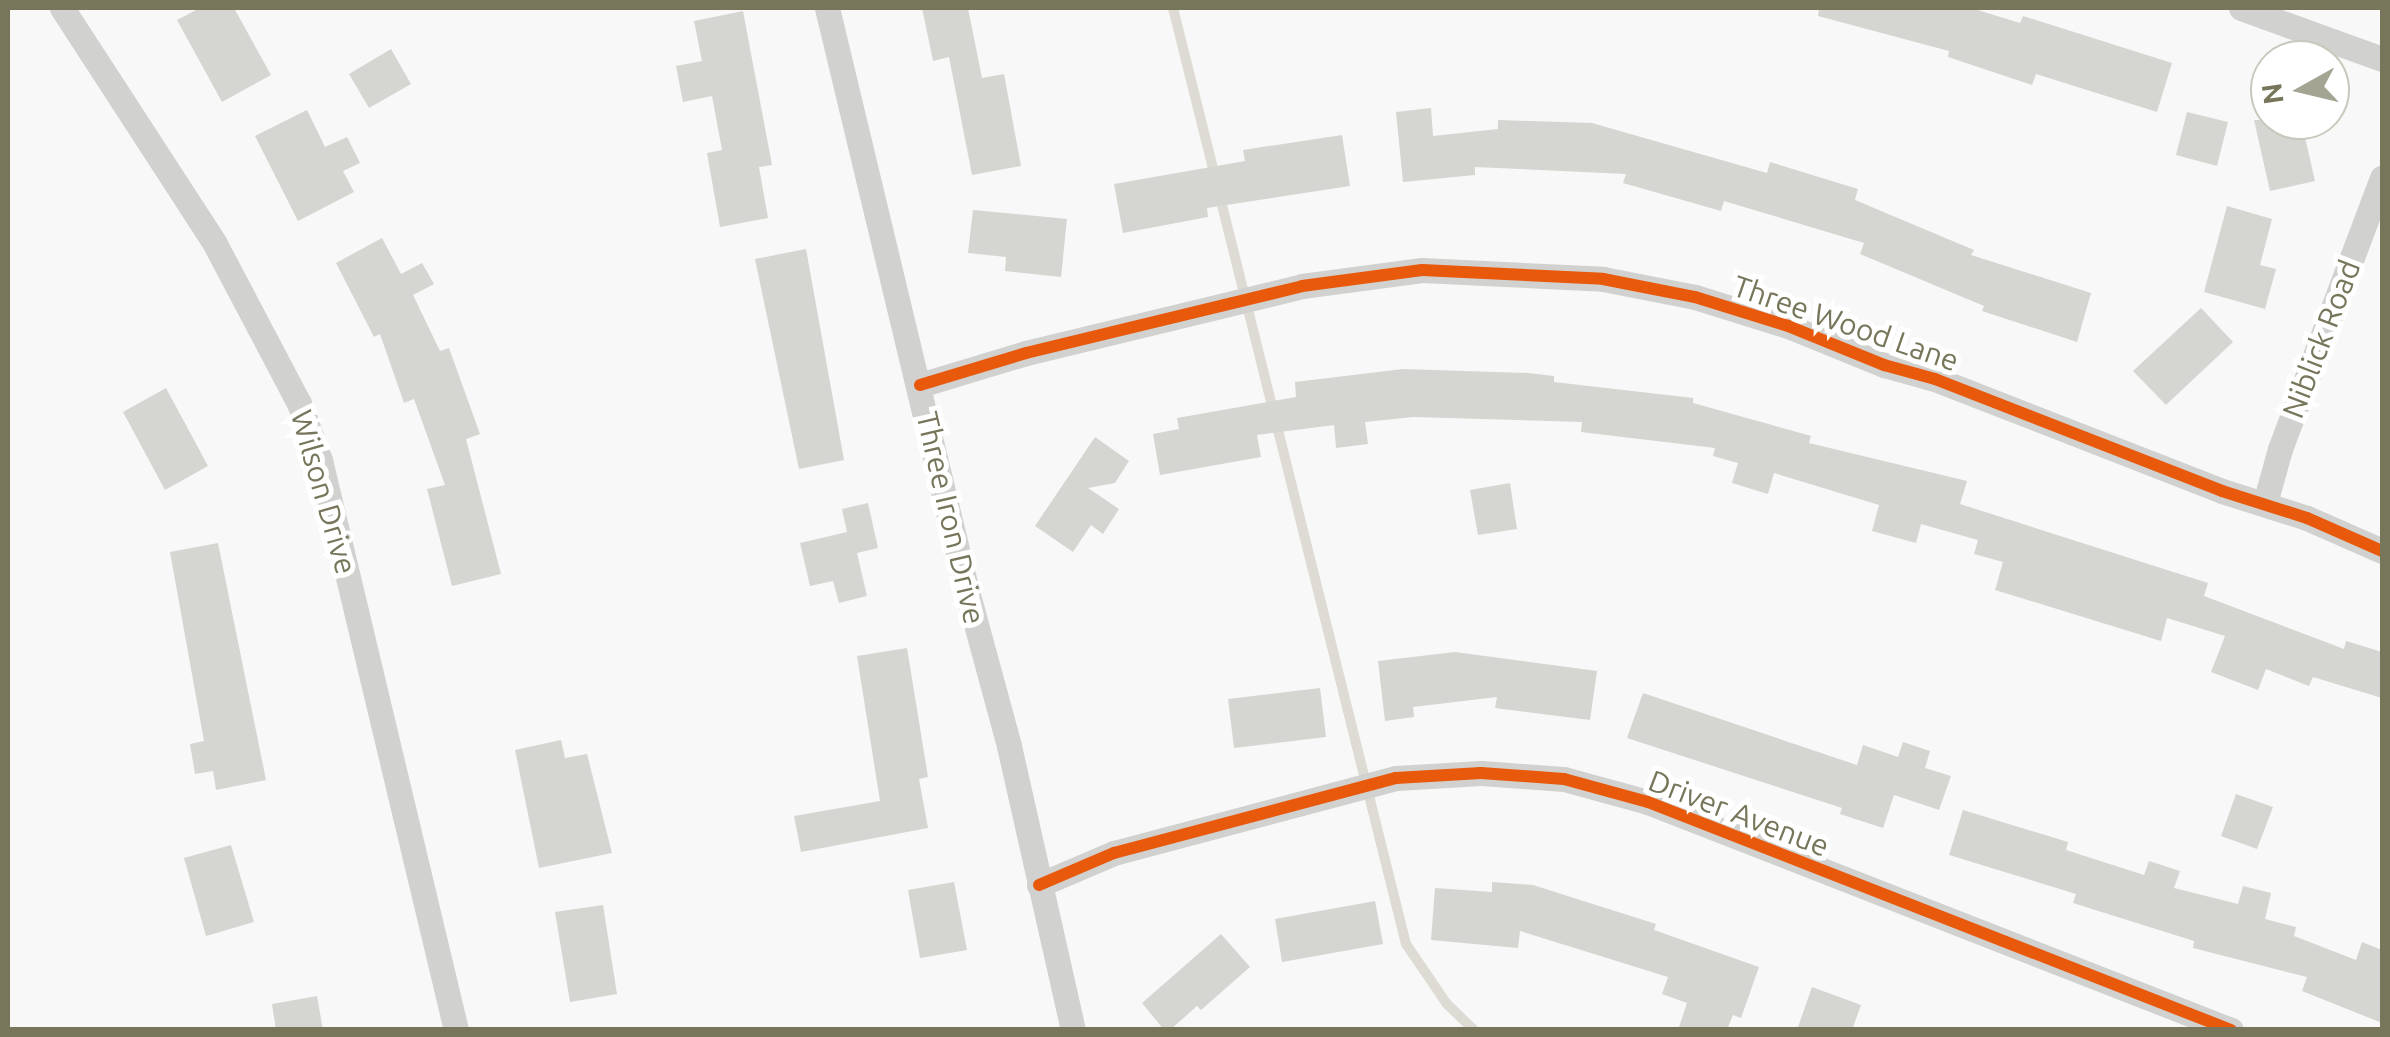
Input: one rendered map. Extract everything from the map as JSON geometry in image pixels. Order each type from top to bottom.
[{"type":"street","name":"Wilson Drive","points":[[62,8],[248,298],[300,403],[320,460],[456,1030]]},
{"type":"street","name":"Three Iron Drive","points":[[827,8],[1073,1030]]},
{"type":"street","points":[[2241,8],[2382,59]]},
{"type":"street","name":"Niblick Road","points":[[2265,503],[2297,401],[2382,177]]},
{"type":"street","name":"Three Wood Lane","points":[[920,385],[1026,353],[1302,286],[1422,270],[1603,279],[1695,298],[1884,365],[1936,379],[2382,551]]},
{"type":"street","name":"Driver Avenue","points":[[1039,885],[1114,853],[1396,778],[1481,773],[1564,780],[1648,802],[1688,822],[2231,1030]]},
{"type":"building","points":[[200,8],[234,8],[271,75],[222,102],[177,20]]},
{"type":"building","points":[[922,8],[968,8],[982,78],[1004,74],[1021,166],[972,175],[949,57],[933,61]]},
{"type":"building","points":[[1819,8],[1971,8],[2020,23],[2023,16],[2172,63],[2157,112],[2036,74],[2032,85],[1948,57],[1949,51],[1818,16]]},
{"type":"building","points":[[743,11],[772,165],[759,167],[768,218],[720,227],[707,153],[722,150],[712,96],[683,102],[676,66],[702,61],[694,21]]},
{"type":"building","points":[[391,49],[411,84],[369,108],[349,74]]},
{"type":"building","points":[[1431,108],[1433,136],[1498,129],[1498,120],[1592,123],[1767,173],[1770,162],[1858,189],[1855,200],[1974,250],[1971,255],[2091,293],[2077,342],[1982,311],[1984,306],[1860,254],[1864,243],[1724,201],[1721,211],[1623,183],[1626,174],[1475,167],[1475,175],[1403,182],[1396,112]]},
{"type":"building","points":[[307,110],[325,147],[347,137],[360,163],[343,171],[354,192],[298,221],[255,136]]},
{"type":"building","points":[[2187,112],[2228,122],[2217,166],[2176,155]]},
{"type":"building","points":[[1342,135],[1350,186],[1207,208],[1208,217],[1123,233],[1114,184],[1245,161],[1243,150]]},
{"type":"building","points":[[2259,140],[2306,140],[2315,181],[2270,191]]},
{"type":"building","points":[[2227,206],[2272,219],[2260,265],[2276,269],[2265,309],[2204,292]]},
{"type":"building","points":[[973,210],[1067,219],[1061,277],[1005,271],[1006,257],[968,253]]},
{"type":"building","points":[[382,238],[401,274],[422,263],[434,284],[413,295],[440,351],[449,348],[480,434],[466,439],[501,574],[452,586],[427,489],[445,485],[414,399],[404,403],[380,334],[374,337],[336,263]]},
{"type":"building","points":[[806,249],[844,460],[799,469],[755,259]]},
{"type":"building","points":[[2201,308],[2233,342],[2166,405],[2133,371]]},
{"type":"building","points":[[1403,369],[1528,373],[1554,376],[1554,382],[1693,398],[1693,403],[1811,436],[1809,443],[1967,481],[1960,504],[2208,583],[2204,596],[2344,649],[2346,641],[2382,652],[2382,698],[2313,677],[2309,686],[2266,669],[2258,690],[2211,672],[2225,636],[2167,618],[2161,641],[1995,590],[2003,562],[1974,554],[1978,540],[1921,524],[1916,543],[1872,531],[1879,505],[1774,473],[1768,494],[1732,483],[1738,463],[1713,456],[1715,448],[1581,432],[1582,422],[1413,417],[1365,422],[1368,444],[1336,448],[1334,425],[1257,435],[1261,457],[1160,475],[1153,434],[1179,429],[1177,418],[1296,397],[1295,382]]},
{"type":"building","points":[[166,388],[208,466],[165,490],[123,412]]},
{"type":"building","points":[[1095,437],[1129,461],[1115,483],[1088,488],[1119,509],[1103,534],[1091,525],[1073,552],[1035,526]]},
{"type":"building","points":[[1510,483],[1517,529],[1478,535],[1470,490]]},
{"type":"building","points":[[868,503],[878,548],[857,553],[867,596],[839,603],[833,581],[810,586],[800,543],[847,532],[842,509]]},
{"type":"building","points":[[218,543],[266,780],[216,790],[213,771],[195,774],[190,744],[204,741],[170,552]]},
{"type":"building","points":[[907,648],[928,777],[919,779],[928,828],[801,852],[794,816],[880,801],[857,656]]},
{"type":"building","points":[[1455,652],[1597,671],[1590,720],[1495,708],[1497,697],[1413,707],[1414,717],[1385,721],[1378,661]]},
{"type":"building","points":[[1320,688],[1326,737],[1234,748],[1228,699]]},
{"type":"building","points":[[1643,693],[1857,765],[1863,745],[1898,757],[1903,742],[1930,751],[1925,768],[1951,776],[1939,810],[1894,795],[1883,828],[1840,814],[1842,808],[1627,738]]},
{"type":"building","points":[[561,740],[565,758],[587,754],[612,853],[539,868],[515,750]]},
{"type":"building","points":[[2236,794],[2273,807],[2257,849],[2221,836]]},
{"type":"building","points":[[1963,810],[2068,842],[2066,850],[2144,875],[2149,861],[2180,871],[2174,888],[2238,904],[2243,886],[2271,893],[2265,919],[2296,927],[2294,936],[2356,960],[2362,942],[2382,950],[2382,1023],[2302,991],[2307,977],[2193,948],[2194,941],[2073,903],[2076,894],[1949,855]]},
{"type":"building","points":[[231,845],[254,922],[206,936],[184,858]]},
{"type":"building","points":[[954,882],[967,950],[920,958],[908,890]]},
{"type":"building","points":[[1492,882],[1533,885],[1656,924],[1654,930],[1759,967],[1741,1018],[1733,1015],[1727,1030],[1678,1030],[1687,1003],[1662,994],[1668,977],[1520,931],[1518,948],[1431,940],[1435,888],[1492,892]]},
{"type":"building","points":[[1375,901],[1383,944],[1282,962],[1275,919]]},
{"type":"building","points":[[603,905],[617,994],[570,1002],[555,912]]},
{"type":"building","points":[[1221,934],[1250,967],[1201,1010],[1197,1006],[1170,1030],[1164,1030],[1142,1003]]},
{"type":"building","points":[[1812,987],[1861,1005],[1852,1030],[1797,1030]]},
{"type":"building","points":[[317,996],[323,1030],[276,1030],[272,1004]]},
{"type":"waterway","points":[[1173,8],[1215,176]]},
{"type":"waterway","points":[[1219,193],[1406,944],[1447,1004],[1474,1030]]},
{"type":"cycle path","points":[[920,385],[1026,353],[1302,286],[1422,270],[1603,279],[1695,297],[1788,326],[2222,491],[2307,518],[2382,551]]},
{"type":"cycle path","points":[[1039,885],[1114,853],[1396,778],[1481,773],[1564,779],[1648,802],[2231,1030]]}]
